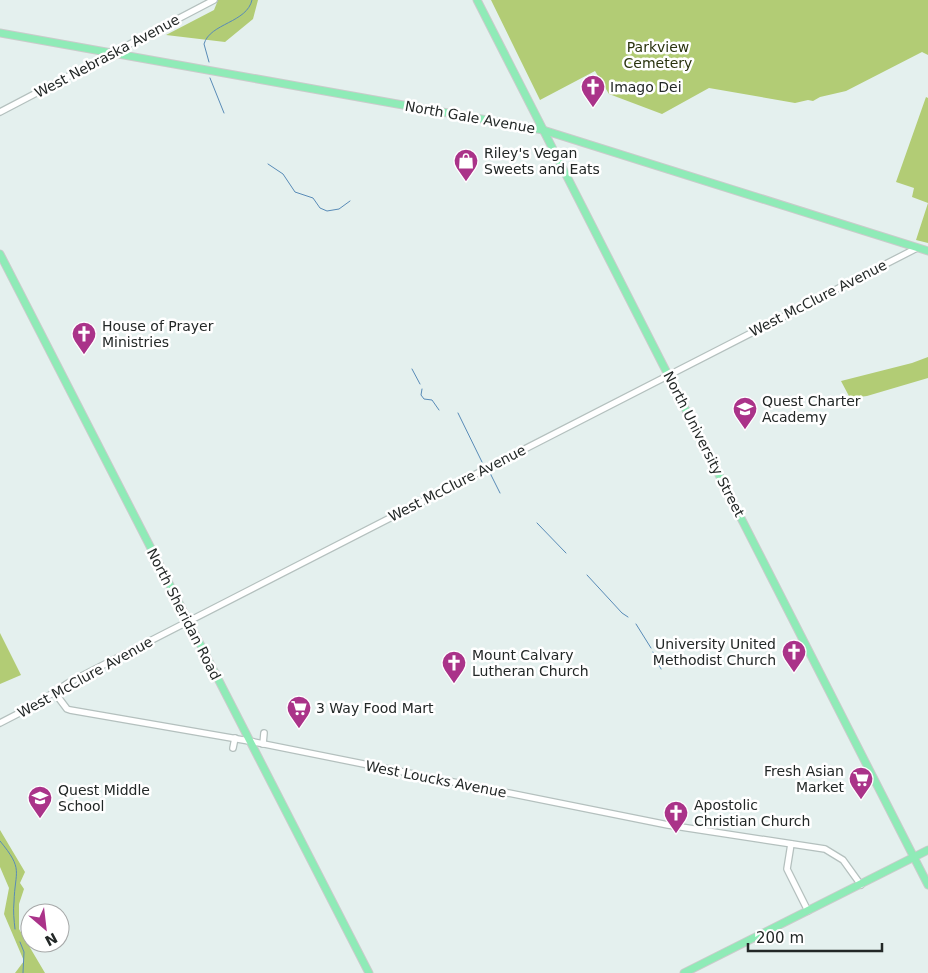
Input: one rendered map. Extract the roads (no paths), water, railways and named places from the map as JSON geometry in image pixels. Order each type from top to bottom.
[{"type":"main road","name":"North University Street","points":[[478,1],[928,884]]},
{"type":"main road","name":"North Gale Avenue","points":[[0,33],[543,130],[928,251]]},
{"type":"main road","name":"North Sheridan Road","points":[[0,254],[368,973]]},
{"type":"main road","points":[[684,973],[928,850]]},
{"type":"street","name":"West Nebraska Avenue","points":[[0,112],[214,0]]},
{"type":"street","name":"West McClure Avenue","points":[[0,723],[68,683],[917,248]]},
{"type":"street","name":"West Loucks Avenue","points":[[55,692],[67,709],[70,710],[235,738],[668,825],[825,849],[843,860],[861,884]]},
{"type":"street","points":[[263,744],[264,733]]},
{"type":"street","points":[[233,748],[235,738]]},
{"type":"street","points":[[791,844],[787,869],[808,911]]},
{"type":"waterway","points":[[209,62],[204,44],[208,37],[243,14],[249,8],[252,0]]},
{"type":"waterway","points":[[210,78],[224,113]]},
{"type":"waterway","points":[[268,164],[283,174],[295,192],[313,198],[320,208],[327,211],[339,209],[350,201]]},
{"type":"waterway","points":[[412,369],[420,384]]},
{"type":"waterway","points":[[422,389],[421,395],[424,399],[432,400],[439,410]]},
{"type":"waterway","points":[[458,413],[482,462]]},
{"type":"waterway","points":[[490,473],[500,493]]},
{"type":"waterway","points":[[537,523],[566,553]]},
{"type":"waterway","points":[[587,575],[628,617]]},
{"type":"waterway","points":[[636,624],[651,648]]},
{"type":"waterway","points":[[653,652],[661,669]]},
{"type":"waterway","points":[[0,841],[12,858],[16,870],[15,929]]},
{"type":"waterway","points":[[23,973],[24,953]]},
{"type":"place","name":"Imago Dei","points":[[593,108]]},
{"type":"place","name":"Riley's Vegan Sweets and Eats","points":[[466,182]]},
{"type":"place","name":"House of Prayer Ministries","points":[[84,355]]},
{"type":"place","name":"Quest Charter Academy","points":[[745,430]]},
{"type":"place","name":"University United Methodist Church","points":[[794,673]]},
{"type":"place","name":"Mount Calvary Lutheran Church","points":[[454,684]]},
{"type":"place","name":"3 Way Food Mart","points":[[299,729]]},
{"type":"place","name":"Fresh Asian Market","points":[[861,800]]},
{"type":"place","name":"Quest Middle School","points":[[40,819]]},
{"type":"place","name":"Apostolic Christian Church","points":[[676,834]]},
{"type":"park label","name":"Parkview Cemetery","points":[[658,56]]}]
